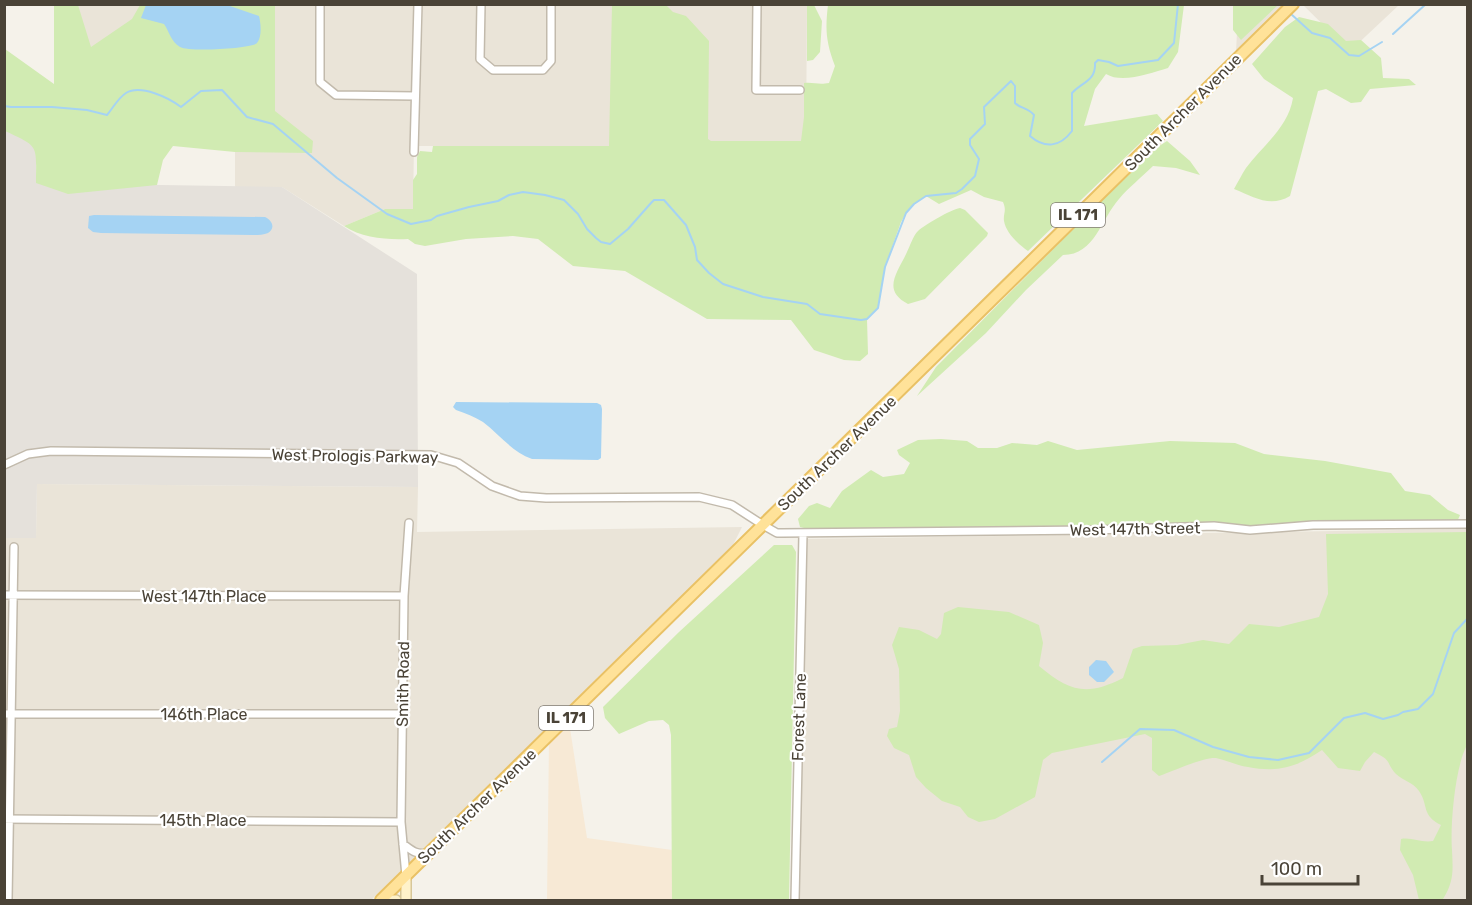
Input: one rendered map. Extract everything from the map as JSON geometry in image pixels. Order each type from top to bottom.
[{"type":"main road","name":"South Archer Avenue","points":[[381,900],[1293,4]]},
{"type":"street","points":[[320,4],[320,82],[336,95],[415,96]]},
{"type":"street","points":[[414,152],[418,4]]},
{"type":"street","points":[[481,4],[480,59],[493,70],[543,70],[551,61],[551,4]]},
{"type":"street","points":[[757,4],[756,90],[800,90]]},
{"type":"street","name":"West Prologis Parkway","points":[[4,465],[28,454],[51,451],[431,455],[458,463],[492,486],[520,496],[546,498],[699,497],[732,505],[777,533],[803,534]]},
{"type":"street","name":"Smith Road","points":[[406,900],[401,822],[404,596],[410,523]]},
{"type":"street","name":"West 147th Street","points":[[803,534],[1214,526],[1257,530],[1313,525],[1467,524]]},
{"type":"street","name":"Forest Lane","points":[[795,900],[803,534]]},
{"type":"street","points":[[8,900],[8,714],[14,547]]},
{"type":"street","name":"West 147th Place","points":[[4,595],[404,596]]},
{"type":"street","name":"146th Place","points":[[8,714],[403,714]]},
{"type":"street","name":"145th Place","points":[[7,819],[401,822]]},
{"type":"street","points":[[403,844],[420,855],[430,853]]},
{"type":"street","points":[[381,900],[396,900]]},
{"type":"shaded area","points":[[54,5],[416,5],[413,210],[385,209],[344,226],[282,187],[235,187],[235,152],[275,152],[54,66]]},
{"type":"shaded area","points":[[423,5],[807,5],[806,141],[609,146],[419,146]]},
{"type":"shaded area","points":[[1237,5],[1284,5],[1236,52],[1237,32]]},
{"type":"shaded area","points":[[1303,5],[1399,5],[1350,51]]},
{"type":"shaded area","points":[[4,117],[36,129],[36,183],[282,187],[417,274],[418,487],[37,484],[36,538],[5,538]]},
{"type":"shaded area","points":[[37,484],[418,487],[417,532],[742,527],[733,545],[371,900],[5,900],[5,538],[36,538]]},
{"type":"shaded area","points":[[1467,529],[1467,900],[794,900],[800,539]]},
{"type":"shaded area","points":[[569,722],[587,838],[672,850],[672,900],[547,900],[549,741]]},
{"type":"green space","points":[[275,4],[275,111],[313,141],[312,153],[235,152],[173,146],[163,160],[157,185],[68,194],[36,183],[34,149],[30,144],[5,131],[5,49],[54,84],[54,5],[78,5],[91,47],[132,19],[140,5]]},
{"type":"green space","points":[[1233,4],[1278,5],[1241,40],[1233,30]]},
{"type":"green space","points":[[612,5],[666,5],[673,12],[686,16],[709,41],[708,139],[711,141],[801,141],[804,83],[829,83],[835,66],[827,36],[828,5],[1184,5],[1178,52],[1168,68],[1128,78],[1106,74],[1095,89],[1084,126],[1157,114],[1163,121],[1028,251],[1007,230],[1003,202],[984,197],[971,190],[939,204],[926,196],[914,204],[901,222],[885,267],[878,308],[867,319],[868,354],[860,361],[844,360],[814,350],[791,320],[707,319],[625,271],[573,266],[538,239],[513,236],[466,239],[425,246],[415,244],[408,239],[367,236],[344,226],[385,209],[413,209],[413,180],[417,174],[417,157],[420,151],[432,152],[433,146],[609,146]]},
{"type":"green space","points":[[807,5],[814,5],[822,21],[820,52],[813,60],[807,61]]},
{"type":"green space","points":[[1299,17],[1328,24],[1346,41],[1361,40],[1381,58],[1383,78],[1409,79],[1416,85],[1370,89],[1361,102],[1351,103],[1326,89],[1318,91],[1290,196],[1276,201],[1262,200],[1234,189],[1246,168],[1274,136],[1286,118],[1293,98],[1264,79],[1252,64],[1285,27]]},
{"type":"green space","points":[[1167,141],[1190,161],[1200,175],[1176,168],[1153,166],[1119,199],[1090,243],[1074,253],[1063,255],[986,333],[917,396],[936,367],[1150,152]]},
{"type":"green space","points":[[960,208],[965,210],[988,233],[987,236],[925,299],[908,304],[900,299],[893,287],[896,274],[913,238],[918,231],[944,214]]},
{"type":"green space","points":[[918,440],[967,441],[978,448],[997,448],[1012,443],[1037,445],[1048,441],[1077,450],[1170,441],[1235,443],[1264,454],[1325,461],[1391,473],[1405,491],[1430,495],[1448,510],[1460,515],[1457,522],[1233,527],[816,531],[800,527],[798,519],[809,506],[817,503],[830,508],[842,491],[871,470],[883,477],[904,474],[910,463],[899,455],[897,450]]},
{"type":"green space","points":[[1467,532],[1467,745],[1459,767],[1454,796],[1452,876],[1443,899],[1419,900],[1413,875],[1400,850],[1401,839],[1433,841],[1441,825],[1428,814],[1417,788],[1399,776],[1386,760],[1374,752],[1360,771],[1338,768],[1322,750],[1304,761],[1278,769],[1259,769],[1210,758],[1159,776],[1152,770],[1152,738],[1145,734],[1052,753],[1043,760],[1035,797],[995,819],[979,822],[968,817],[960,807],[942,801],[926,788],[916,777],[909,755],[894,748],[887,736],[889,729],[897,727],[900,711],[899,669],[892,645],[899,627],[919,630],[937,639],[941,634],[944,613],[958,607],[1009,612],[1039,625],[1043,643],[1039,666],[1069,686],[1098,688],[1123,678],[1133,649],[1142,646],[1177,645],[1203,640],[1229,644],[1249,624],[1279,627],[1319,617],[1328,594],[1326,534]]},
{"type":"green space","points":[[774,545],[792,545],[796,552],[789,900],[672,900],[671,735],[669,725],[663,720],[649,721],[619,734],[605,718],[603,707],[679,632]]},
{"type":"water","points":[[146,5],[227,5],[259,16],[260,37],[257,43],[244,47],[185,49],[177,45],[164,24],[141,18]]},
{"type":"water","points":[[89,216],[265,217],[271,222],[272,227],[268,233],[258,235],[101,233],[93,232],[88,228]]},
{"type":"water","points":[[456,402],[597,403],[602,409],[601,458],[598,460],[532,459],[512,448],[483,422],[456,410],[453,407]]},
{"type":"water","points":[[1096,660],[1106,661],[1114,672],[1104,682],[1097,682],[1089,675],[1089,667]]},
{"type":"waterway","points":[[4,106],[87,110],[107,115],[126,93],[132,91],[155,93],[181,107],[201,91],[222,90],[247,117],[273,124],[337,178],[387,214],[411,224],[523,192],[564,200],[596,238],[610,244],[628,229],[654,200],[664,200],[686,225],[695,247],[697,260],[723,284],[763,297],[807,304],[820,314],[861,320],[867,319],[878,308],[885,267],[906,213],[926,196],[956,193],[975,176],[979,159],[970,145],[970,139],[985,124],[984,107],[1011,81],[1015,86],[1015,103],[1034,115],[1030,136],[1041,143],[1057,143],[1072,131],[1072,93],[1091,78],[1095,63],[1098,60],[1118,66],[1158,60],[1174,43],[1178,4]]},
{"type":"waterway","points":[[1393,34],[1426,4]]},
{"type":"waterway","points":[[1291,14],[1312,33],[1330,38],[1349,55],[1359,56],[1382,42]]},
{"type":"waterway","points":[[1102,762],[1140,729],[1174,730],[1213,747],[1249,757],[1278,760],[1309,753],[1344,718],[1365,713],[1383,719],[1418,709],[1433,694],[1454,633],[1468,618]]}]
